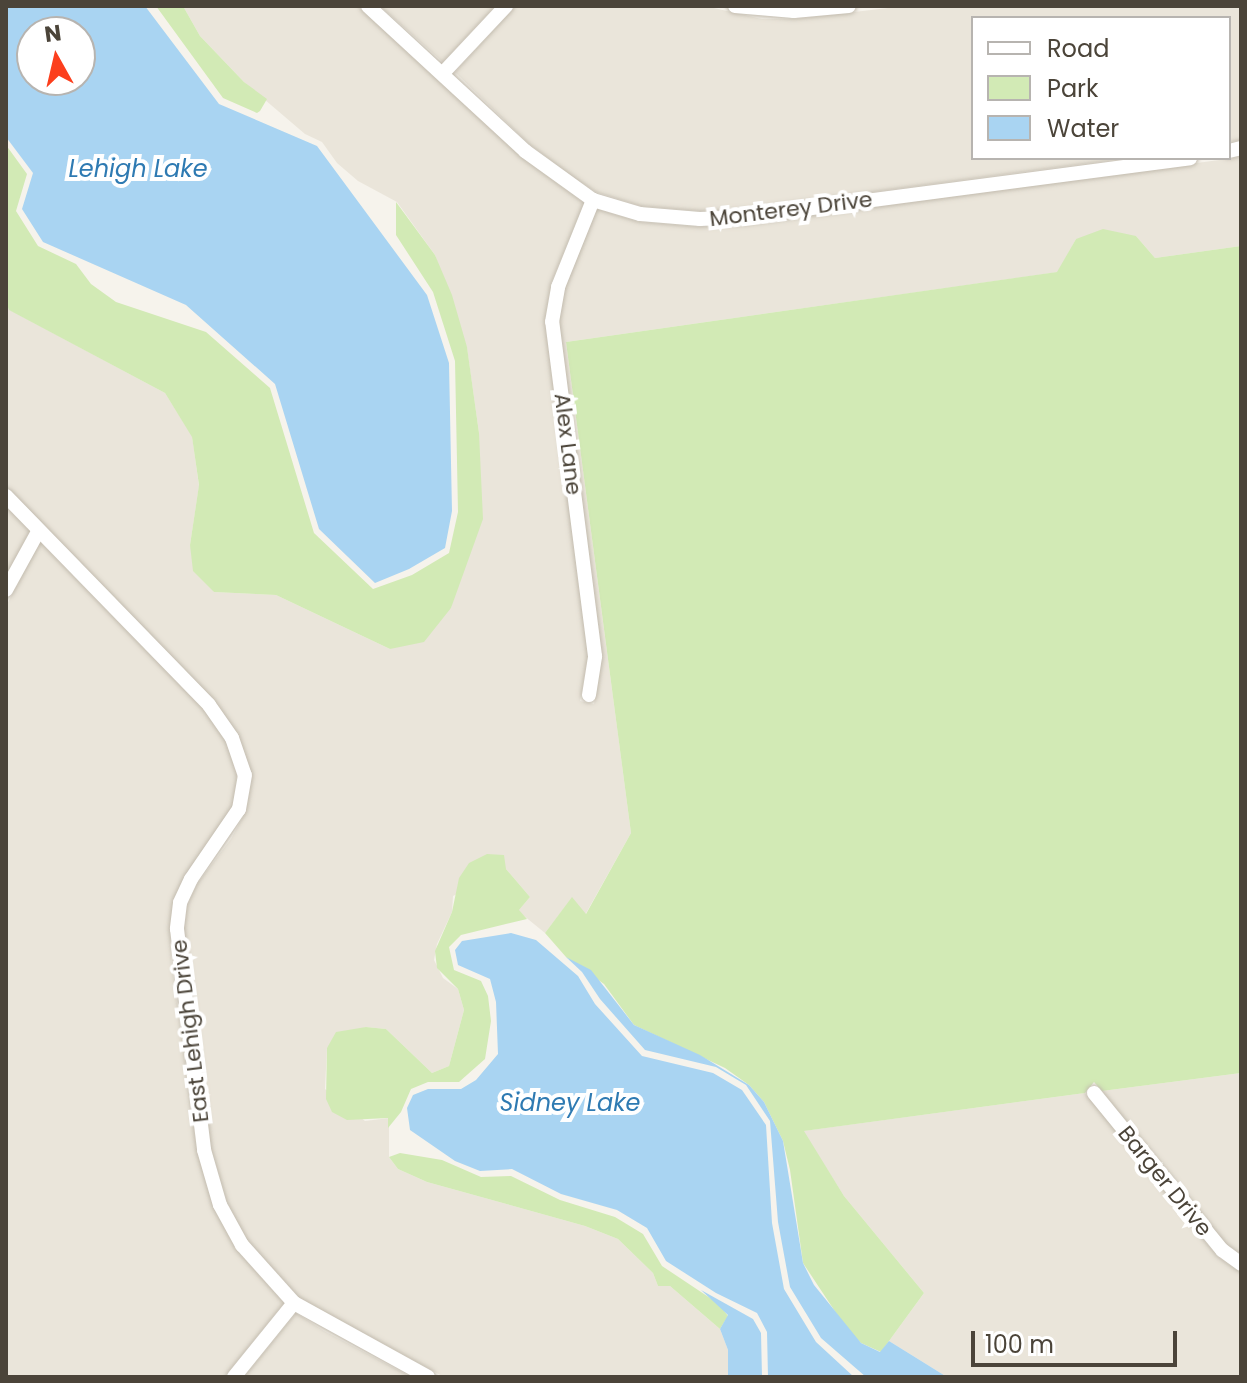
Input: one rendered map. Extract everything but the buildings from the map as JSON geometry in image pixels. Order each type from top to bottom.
[{"type":"street","name":"Monterey Drive","points":[[368,6],[444,72],[525,151],[593,200],[640,214],[700,219],[744,217],[1175,160]]},
{"type":"street","points":[[444,72],[506,6]]},
{"type":"street","points":[[735,6],[794,11],[849,6]]},
{"type":"street","name":"Alex Lane","points":[[589,695],[595,656],[552,322],[558,287],[593,200]]},
{"type":"street","name":"East Lehigh Drive","points":[[6,496],[209,705],[232,738],[245,775],[239,809],[191,879],[180,903],[178,959],[204,1150],[220,1205],[242,1245],[294,1303],[326,1324],[428,1377]]},
{"type":"street","points":[[6,590],[39,530]]},
{"type":"street","name":"Barger Drive","points":[[1094,1093],[1222,1250],[1241,1264]]},
{"type":"street","points":[[234,1377],[294,1303]]},
{"type":"shaded area","points":[[183,6],[357,6],[521,157],[584,203],[551,283],[545,322],[588,655],[580,701],[594,704],[602,655],[559,322],[564,290],[597,209],[639,222],[700,227],[744,225],[1241,157],[1241,246],[1155,258],[1136,236],[1076,239],[1058,272],[566,342],[631,833],[585,915],[572,898],[545,933],[518,911],[530,897],[506,869],[453,896],[452,912],[437,944],[434,960],[443,978],[458,989],[464,1010],[449,1066],[432,1073],[386,1029],[366,1027],[327,1048],[325,1089],[365,1121],[389,1118],[389,1157],[398,1169],[427,1182],[585,1226],[618,1239],[653,1273],[658,1286],[670,1286],[720,1329],[728,1350],[728,1377],[444,1377],[298,1297],[247,1240],[227,1202],[211,1148],[184,929],[187,906],[197,884],[231,839],[246,811],[252,777],[238,735],[213,699],[6,486],[6,302],[10,310],[165,393],[192,436],[199,486],[190,545],[214,592],[276,595],[390,649],[451,608],[479,433],[467,348],[435,255],[397,202],[358,181],[337,163],[322,142],[305,134],[244,82],[200,36]]},
{"type":"shaded area","points":[[380,6],[495,6],[443,62]]},
{"type":"shaded area","points":[[516,6],[705,6],[762,19],[795,19],[905,6],[1241,6],[1241,140],[1231,142],[1231,16],[971,16],[971,160],[1113,160],[743,209],[700,211],[641,206],[596,192],[529,144],[455,72]]},
{"type":"shaded area","points":[[6,507],[30,531],[6,575]]},
{"type":"shaded area","points":[[40,542],[204,710],[226,742],[237,775],[233,806],[186,874],[173,900],[170,928],[171,959],[197,1152],[214,1209],[236,1249],[284,1303],[224,1377],[6,1377],[6,606]]},
{"type":"shaded area","points":[[1241,1073],[1241,1254],[1226,1244],[1102,1091]]},
{"type":"shaded area","points":[[1085,1093],[1217,1256],[1241,1273],[1241,1377],[947,1377],[889,1341],[924,1293],[844,1196],[803,1131]]},
{"type":"shaded area","points":[[296,1313],[324,1331],[411,1377],[244,1377]]},
{"type":"green space","points":[[156,6],[183,6],[200,36],[244,82],[267,99],[260,111],[257,113],[223,98]]},
{"type":"green space","points":[[6,145],[27,174],[16,211],[38,246],[76,264],[91,284],[116,302],[206,332],[270,388],[314,533],[373,589],[412,575],[449,553],[458,512],[455,361],[433,292],[396,235],[396,202],[435,255],[452,295],[467,347],[479,433],[483,519],[451,608],[424,642],[390,649],[276,595],[214,592],[193,571],[190,545],[199,485],[192,437],[165,393],[9,310],[6,302]]},
{"type":"green space","points":[[1103,229],[1136,236],[1155,258],[1241,246],[1241,1073],[1102,1091],[1094,1082],[1085,1093],[804,1131],[844,1196],[924,1293],[881,1352],[861,1343],[846,1328],[803,1263],[783,1141],[764,1102],[749,1085],[725,1068],[634,1025],[604,984],[566,957],[545,933],[572,897],[586,914],[631,833],[566,342],[1057,272],[1076,239]]},
{"type":"green space","points":[[487,854],[504,855],[506,869],[530,897],[519,910],[527,919],[461,935],[449,947],[454,970],[481,981],[488,996],[491,1021],[485,1059],[459,1082],[428,1082],[411,1089],[401,1112],[388,1128],[388,1118],[347,1120],[332,1112],[326,1099],[327,1048],[336,1032],[366,1027],[386,1029],[432,1073],[449,1066],[464,1010],[458,989],[437,968],[435,951],[452,912],[459,878],[469,863]]},
{"type":"green space","points":[[400,1153],[442,1160],[481,1177],[511,1176],[560,1200],[615,1217],[643,1234],[662,1266],[719,1304],[728,1316],[720,1329],[670,1286],[658,1286],[653,1273],[618,1239],[585,1226],[427,1182],[398,1169],[389,1157]]},
{"type":"water","name":"Lehigh Lake","points":[[6,6],[145,6],[219,104],[317,146],[427,295],[449,363],[452,511],[445,548],[409,569],[375,583],[319,529],[275,384],[186,305],[43,242],[22,209],[33,173],[6,137]]},
{"type":"water","name":"Sidney Lake","points":[[511,933],[536,940],[578,976],[595,1004],[642,1056],[713,1073],[742,1090],[766,1125],[772,1223],[784,1289],[816,1342],[854,1377],[768,1377],[767,1332],[757,1313],[716,1293],[666,1261],[647,1228],[617,1210],[561,1194],[512,1169],[480,1171],[455,1161],[410,1130],[407,1108],[413,1095],[428,1089],[461,1089],[476,1080],[498,1054],[496,1002],[490,979],[458,965],[455,950],[462,941]]},
{"type":"water","points":[[566,957],[591,970],[634,1025],[700,1055],[749,1085],[764,1102],[783,1141],[803,1263],[814,1285],[861,1343],[880,1352],[889,1341],[947,1377],[866,1377],[821,1338],[790,1287],[778,1222],[770,1121],[746,1085],[716,1067],[645,1050],[600,999],[582,972]]},
{"type":"water","points":[[701,1290],[753,1319],[761,1333],[762,1377],[728,1377],[728,1350],[720,1329],[728,1315]]}]
